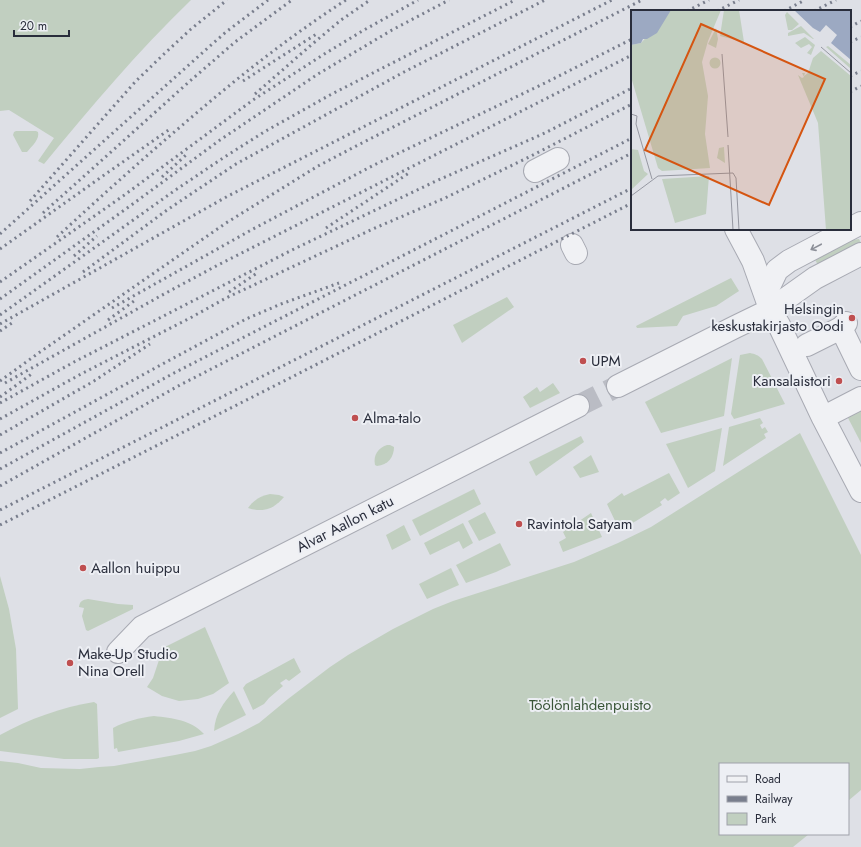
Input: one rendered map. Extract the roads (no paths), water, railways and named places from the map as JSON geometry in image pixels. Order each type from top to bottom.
[{"type":"street","points":[[535,171],[558,159]]},
{"type":"street","points":[[851,229],[861,224]]},
{"type":"street","points":[[737,230],[753,261],[770,310],[779,325],[823,418],[861,491]]},
{"type":"street","points":[[770,310],[767,291],[777,270],[789,261],[849,230]]},
{"type":"street","points":[[618,386],[770,310],[815,278],[861,254]]},
{"type":"street","points":[[807,345],[844,326],[861,369]]},
{"type":"street","points":[[832,413],[861,398]]},
{"type":"street","name":"Alvar Aallon katu","points":[[118,652],[142,626],[578,406]]},
{"type":"tunnel","points":[[578,406],[618,386]]},
{"type":"railway","points":[[30,201],[136,81],[191,29],[227,0]]},
{"type":"railway","points":[[0,234],[226,32],[268,0]]},
{"type":"railway","points":[[43,213],[235,42],[292,0]]},
{"type":"railway","points":[[57,237],[133,168],[219,94],[281,45],[346,0]]},
{"type":"railway","points":[[255,94],[341,20],[370,0]]},
{"type":"railway","points":[[0,282],[123,196],[253,100],[326,53],[418,0]]},
{"type":"railway","points":[[0,299],[220,140],[318,74],[392,30],[449,0]]},
{"type":"railway","points":[[0,315],[174,191],[264,132],[330,95],[515,0]]},
{"type":"railway","points":[[83,272],[167,210],[236,164],[404,72],[545,0]]},
{"type":"railway","points":[[0,324],[228,196],[612,0]]},
{"type":"railway","points":[[0,381],[226,223],[318,166],[642,0]]},
{"type":"railway","points":[[689,10],[709,0]]},
{"type":"railway","points":[[719,10],[739,0]]},
{"type":"railway","points":[[786,10],[805,0]]},
{"type":"railway","points":[[816,10],[836,0]]},
{"type":"railway","points":[[851,26],[861,21]]},
{"type":"railway","points":[[243,81],[318,33]]},
{"type":"railway","points":[[851,42],[861,37]]},
{"type":"railway","points":[[112,308],[253,229],[374,165],[545,83],[631,40]]},
{"type":"railway","points":[[5,383],[218,265],[631,56]]},
{"type":"railway","points":[[851,76],[861,71]]},
{"type":"railway","points":[[851,91],[861,86]]},
{"type":"railway","points":[[0,403],[74,362],[292,250],[436,181],[545,133],[631,89]]},
{"type":"railway","points":[[0,419],[81,374],[226,298],[375,228],[445,198],[631,105]]},
{"type":"railway","points":[[0,249],[170,129]]},
{"type":"railway","points":[[0,469],[174,373],[631,139]]},
{"type":"railway","points":[[0,486],[180,385],[631,154]]},
{"type":"railway","points":[[162,177],[186,155]]},
{"type":"railway","points":[[326,228],[409,173]]},
{"type":"railway","points":[[0,510],[631,189]]},
{"type":"railway","points":[[0,525],[631,204]]},
{"type":"railway","points":[[74,256],[97,236]]},
{"type":"railway","points":[[229,292],[257,273]]},
{"type":"railway","points":[[0,453],[246,319],[281,304],[339,283]]},
{"type":"railway","points":[[108,320],[134,301]]},
{"type":"railway","points":[[0,331],[15,321]]},
{"type":"railway","points":[[0,435],[94,381],[150,344]]},
{"type":"railway","points":[[0,397],[33,373]]},
{"type":"place","name":"Helsingin keskustakirjasto Oodi","points":[[852,318]]},
{"type":"place","name":"UPM","points":[[583,361]]},
{"type":"place","name":"Kansalaistori","points":[[839,381]]},
{"type":"place","name":"Alma-talo","points":[[355,418]]},
{"type":"place","name":"Ravintola Satyam","points":[[519,524]]},
{"type":"place","name":"Aallon huippu","points":[[83,568]]},
{"type":"place","name":"Make-Up Studio Nina Orell","points":[[70,663]]},
{"type":"park label","name":"Töölönlahdenpuisto","points":[[590,705]]}]
